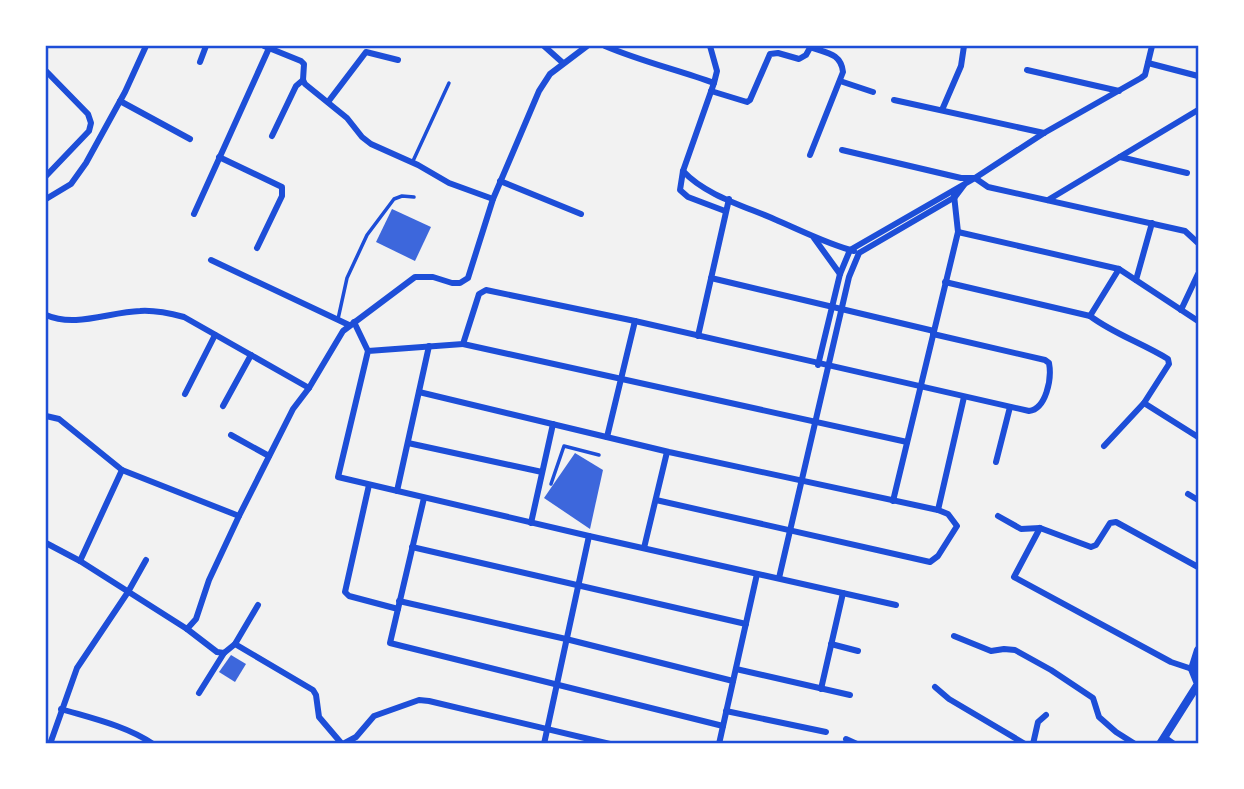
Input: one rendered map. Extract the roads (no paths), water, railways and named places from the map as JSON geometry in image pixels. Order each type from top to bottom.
[{"type":"street","points":[[46,199],[71,184],[86,163],[146,46]]},
{"type":"street","points":[[200,62],[206,46]]},
{"type":"street","points":[[194,214],[267,46],[301,61],[304,68],[303,80],[296,86],[272,136]]},
{"type":"street","points":[[544,46],[563,63]]},
{"type":"street","points":[[187,629],[196,619],[209,580],[293,408],[309,388],[336,340],[351,324],[415,277],[433,276],[452,283],[460,283],[468,278],[492,198],[539,91],[550,74],[587,46]]},
{"type":"street","points":[[605,46],[673,68],[747,102],[770,54],[778,53],[799,59],[806,55],[810,46],[835,55],[840,59],[843,72],[810,155]]},
{"type":"street","points":[[710,46],[716,71],[713,87],[683,171],[680,190],[688,197],[725,211]]},
{"type":"street","points":[[942,110],[961,66],[964,46]]},
{"type":"street","points":[[779,578],[841,309],[849,277],[859,253],[1044,133],[1141,78],[1145,75],[1152,46]]},
{"type":"street","points":[[328,102],[366,52],[398,60]]},
{"type":"street","points":[[1148,63],[1199,76]]},
{"type":"street","points":[[1027,70],[1119,91]]},
{"type":"street","points":[[46,71],[88,114],[91,123],[89,131],[46,176]]},
{"type":"street","points":[[303,80],[347,118],[371,144],[449,183],[492,198]]},
{"type":"street","points":[[840,81],[873,92]]},
{"type":"street","points":[[894,100],[1044,133]]},
{"type":"street","points":[[120,101],[190,139]]},
{"type":"street","points":[[1048,200],[1199,110]]},
{"type":"street","points":[[842,150],[961,178],[975,178],[988,187],[1185,231],[1199,243]]},
{"type":"street","points":[[219,157],[282,187],[282,196],[257,248]]},
{"type":"street","points":[[1120,157],[1187,173]]},
{"type":"street","points":[[683,171],[692,182],[813,236],[859,253]]},
{"type":"street","points":[[500,181],[581,214]]},
{"type":"street","points":[[893,501],[958,232],[954,193]]},
{"type":"street","points":[[818,365],[840,274],[850,250],[954,193]]},
{"type":"street","points":[[698,336],[729,199]]},
{"type":"street","points":[[1136,281],[1152,223]]},
{"type":"street","points":[[958,232],[1119,269],[1199,321]]},
{"type":"street","points":[[813,236],[840,274],[849,277]]},
{"type":"street","points":[[212,260],[351,324],[368,351],[338,477],[589,537],[896,605]]},
{"type":"street","points":[[1090,316],[1119,269]]},
{"type":"street","points":[[1181,310],[1199,274]]},
{"type":"street","points":[[463,345],[479,294],[486,290],[635,321],[818,365],[1029,411],[1036,410],[1041,405],[1049,374],[1049,363],[1045,360],[711,278]]},
{"type":"street","points":[[944,282],[1090,316],[1109,330],[1168,359],[1168,368],[1144,403],[1104,446]]},
{"type":"street","points":[[46,315],[68,320],[139,311],[184,317],[309,388]]},
{"type":"street","points":[[607,437],[635,321]]},
{"type":"street","points":[[185,394],[215,335]]},
{"type":"street","points":[[368,351],[463,345],[907,442]]},
{"type":"street","points":[[397,491],[429,346]]},
{"type":"street","points":[[223,406],[251,355]]},
{"type":"street","points":[[419,392],[667,452],[938,510],[954,519],[957,526],[938,556],[930,562],[656,500]]},
{"type":"street","points":[[938,510],[964,397]]},
{"type":"street","points":[[1144,403],[1199,437]]},
{"type":"street","points":[[996,462],[1010,407]]},
{"type":"street","points":[[46,416],[59,419],[122,470],[239,516]]},
{"type":"street","points":[[531,523],[553,424]]},
{"type":"street","points":[[231,435],[269,456]]},
{"type":"street","points":[[408,443],[542,472]]},
{"type":"street","points":[[644,548],[667,452]]},
{"type":"street","points":[[80,561],[122,470]]},
{"type":"street","points":[[369,485],[345,592],[349,596],[566,639],[733,681]]},
{"type":"street","points":[[1188,494],[1199,500]]},
{"type":"street","points":[[424,498],[390,643],[723,726]]},
{"type":"street","points":[[998,516],[1021,528],[1040,528],[1091,547],[1096,545],[1110,523],[1116,522],[1199,567]]},
{"type":"street","points":[[1040,528],[1014,577],[1171,662],[1192,669]]},
{"type":"street","points":[[544,744],[589,537]]},
{"type":"street","points":[[46,543],[80,561],[187,629],[218,652],[224,653]]},
{"type":"street","points":[[412,547],[746,624]]},
{"type":"street","points":[[50,744],[77,668],[128,593],[145,560]]},
{"type":"street","points":[[719,744],[757,574]]},
{"type":"street","points":[[821,689],[843,593]]},
{"type":"street","points":[[199,693],[224,653],[235,644],[258,605]]},
{"type":"street","points":[[954,636],[991,651],[1015,650],[1051,670],[1093,698],[1099,717],[1135,744]]},
{"type":"street","points":[[235,644],[313,690],[319,717],[342,744],[356,737],[374,716],[419,700],[610,744]]},
{"type":"street","points":[[831,644],[858,652]]},
{"type":"street","points":[[1174,744],[1162,740],[1198,684],[1192,669],[1199,650]]},
{"type":"street","points":[[736,669],[850,695]]},
{"type":"street","points":[[935,687],[948,699],[1025,744]]},
{"type":"street","points":[[61,709],[123,729],[153,744]]},
{"type":"street","points":[[726,711],[826,732]]},
{"type":"street","points":[[1034,744],[1038,722],[1046,715]]},
{"type":"street","points":[[846,739],[857,744]]},
{"type":"street","points":[[927,744],[934,744]]},
{"type":"lane","points":[[412,163],[449,83]]},
{"type":"lane","points":[[338,319],[347,278],[367,235],[394,200],[402,196],[414,197]]},
{"type":"lane","points":[[551,484],[564,446],[598,455]]},
{"type":"lane","points":[[545,462],[557,464]]}]
